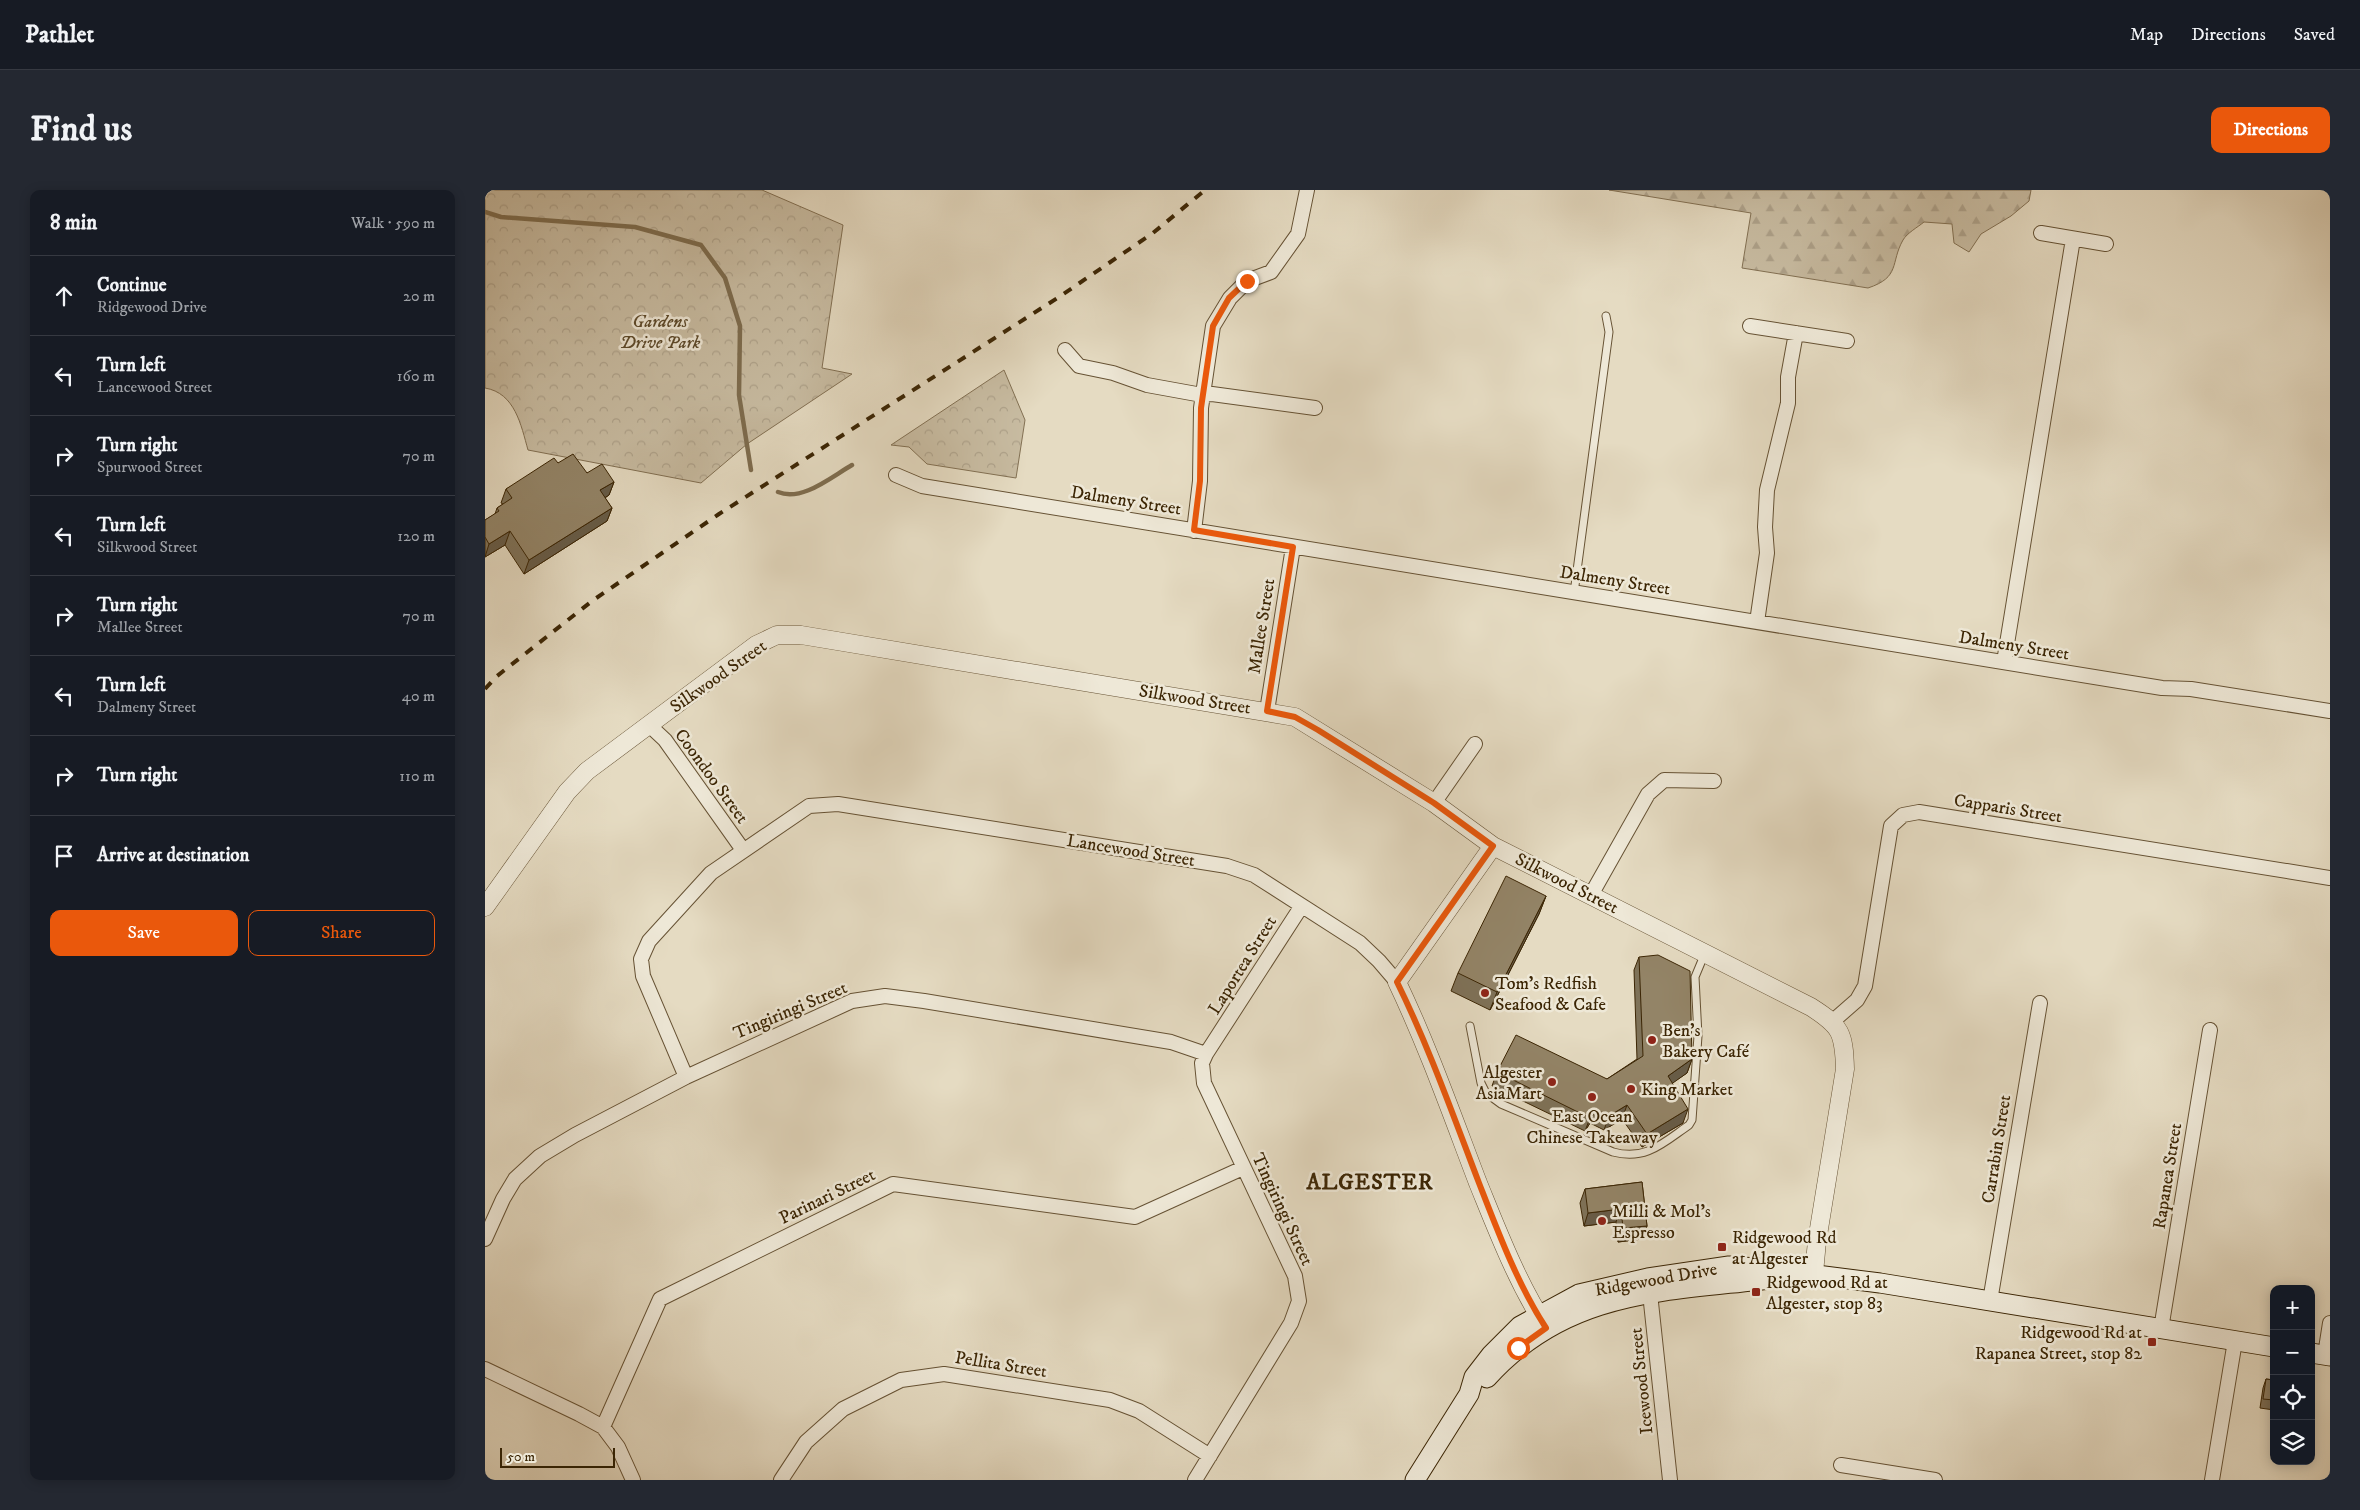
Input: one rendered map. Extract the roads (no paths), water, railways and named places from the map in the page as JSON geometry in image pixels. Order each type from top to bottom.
[{"type":"main road","name":"Ridgewood Drive","points":[[1415,1480],[1469,1394],[1474,1378],[1491,1355],[1520,1326],[1542,1321],[1579,1294],[1649,1286],[1729,1266],[1814,1273],[2270,1346]]},
{"type":"street","points":[[1194,530],[1200,481],[1202,395],[1213,326],[1229,298],[1247,281],[1271,272],[1298,234],[1307,190]]},
{"type":"street","points":[[2041,233],[2106,244]]},
{"type":"street","points":[[2004,662],[2073,239]]},
{"type":"street","points":[[1749,326],[1847,341]]},
{"type":"street","points":[[1757,622],[1767,553],[1765,527],[1767,490],[1788,403],[1788,377],[1796,333]]},
{"type":"street","points":[[1065,350],[1079,366],[1147,385],[1202,395],[1212,394],[1315,408]]},
{"type":"street","name":"Dalmeny Street","points":[[896,474],[922,486],[2162,688],[2191,689],[2330,711]]},
{"type":"street","name":"Mallee Street","points":[[1267,711],[1293,547]]},
{"type":"street","name":"Silkwood Street","points":[[485,907],[567,792],[587,771],[756,645],[777,635],[801,635],[1295,717],[1434,803],[1493,846],[1811,1007],[1833,1021]]},
{"type":"street","name":"Coondoo Street","points":[[649,724],[665,740],[743,850]]},
{"type":"street","points":[[1434,803],[1475,744]]},
{"type":"street","points":[[1591,895],[1648,794],[1664,780],[1714,781]]},
{"type":"street","name":"Lancewood Street","points":[[686,1077],[643,976],[641,959],[649,941],[711,874],[809,806],[838,804],[1227,866],[1255,876],[1360,943],[1397,982],[1424,1042],[1496,1228],[1542,1321]]},
{"type":"street","name":"Capparis Street","points":[[1833,1021],[1857,1000],[1865,986],[1891,826],[1903,815],[1919,812],[2330,878]]},
{"type":"street","points":[[1397,982],[1493,846]]},
{"type":"street","name":"Laportea Street","points":[[1210,1049],[1301,906]]},
{"type":"street","name":"Tingiringi Street","points":[[485,1239],[503,1199],[515,1179],[540,1156],[575,1135],[686,1077],[851,1001],[885,996],[1210,1049],[1202,1063],[1204,1083],[1295,1276],[1299,1301],[1291,1323],[1195,1480]]},
{"type":"street","name":"Carrabin Street","points":[[1990,1301],[2040,1003]]},
{"type":"street","points":[[1814,1273],[1817,1241],[1845,1069],[1844,1043],[1833,1021]]},
{"type":"street","name":"Rapanea Street","points":[[2161,1329],[2210,1030]]},
{"type":"street","name":"Parinari Street","points":[[603,1427],[660,1298],[893,1184],[1135,1217],[1243,1168]]},
{"type":"street","name":"Icewood Street","points":[[1649,1286],[1670,1480]]},
{"type":"street","points":[[2322,1355],[2330,1323]]},
{"type":"street","points":[[2212,1480],[2235,1341]]},
{"type":"street","points":[[485,1370],[603,1427],[618,1447],[633,1480]]},
{"type":"street","name":"Pellita Street","points":[[781,1480],[806,1442],[843,1409],[901,1380],[944,1374],[1110,1400],[1139,1411],[1210,1456]]},
{"type":"street","points":[[1841,1465],[1935,1480]]},
{"type":"lane","points":[[1575,593],[1609,332],[1606,316]]},
{"type":"lane","points":[[1470,1026],[1481,1083],[1487,1093],[1501,1104],[1613,1152],[1628,1156],[1642,1155],[1689,1126],[1692,1120],[1698,1036],[1695,976],[1705,953]]},
{"type":"waterway","points":[[485,212],[501,217],[635,227],[701,245],[725,278],[740,326],[739,395],[751,470]]},
{"type":"waterway","points":[[778,492],[797,494],[806,491],[852,465]]},
{"type":"railway","points":[[485,689],[497,676],[592,601],[719,514],[1059,297],[1153,233],[1205,190]]},
{"type":"place","name":"Tom's Redfish Seafood & Cafe","points":[[1485,993]]},
{"type":"place","name":"Ben's Bakery Café","points":[[1652,1040]]},
{"type":"place","name":"Algester AsiaMart","points":[[1552,1082]]},
{"type":"place","name":"King Market","points":[[1631,1089]]},
{"type":"place","name":"East Ocean Chinese Takeaway","points":[[1592,1097]]},
{"type":"place","name":"Milli & Mol's Espresso","points":[[1602,1221]]},
{"type":"place","name":"Ridgewood Rd at Algester","points":[[1722,1247]]},
{"type":"place","name":"Ridgewood Rd at Algester, stop 83","points":[[1756,1292]]},
{"type":"place","name":"Ridgewood Rd at Rapanea Street, stop 82","points":[[2152,1342]]},
{"type":"district","name":"ALGESTER","points":[[1370,1181]]},
{"type":"park label","name":"Gardens Drive Park","points":[[660,331]]}]
